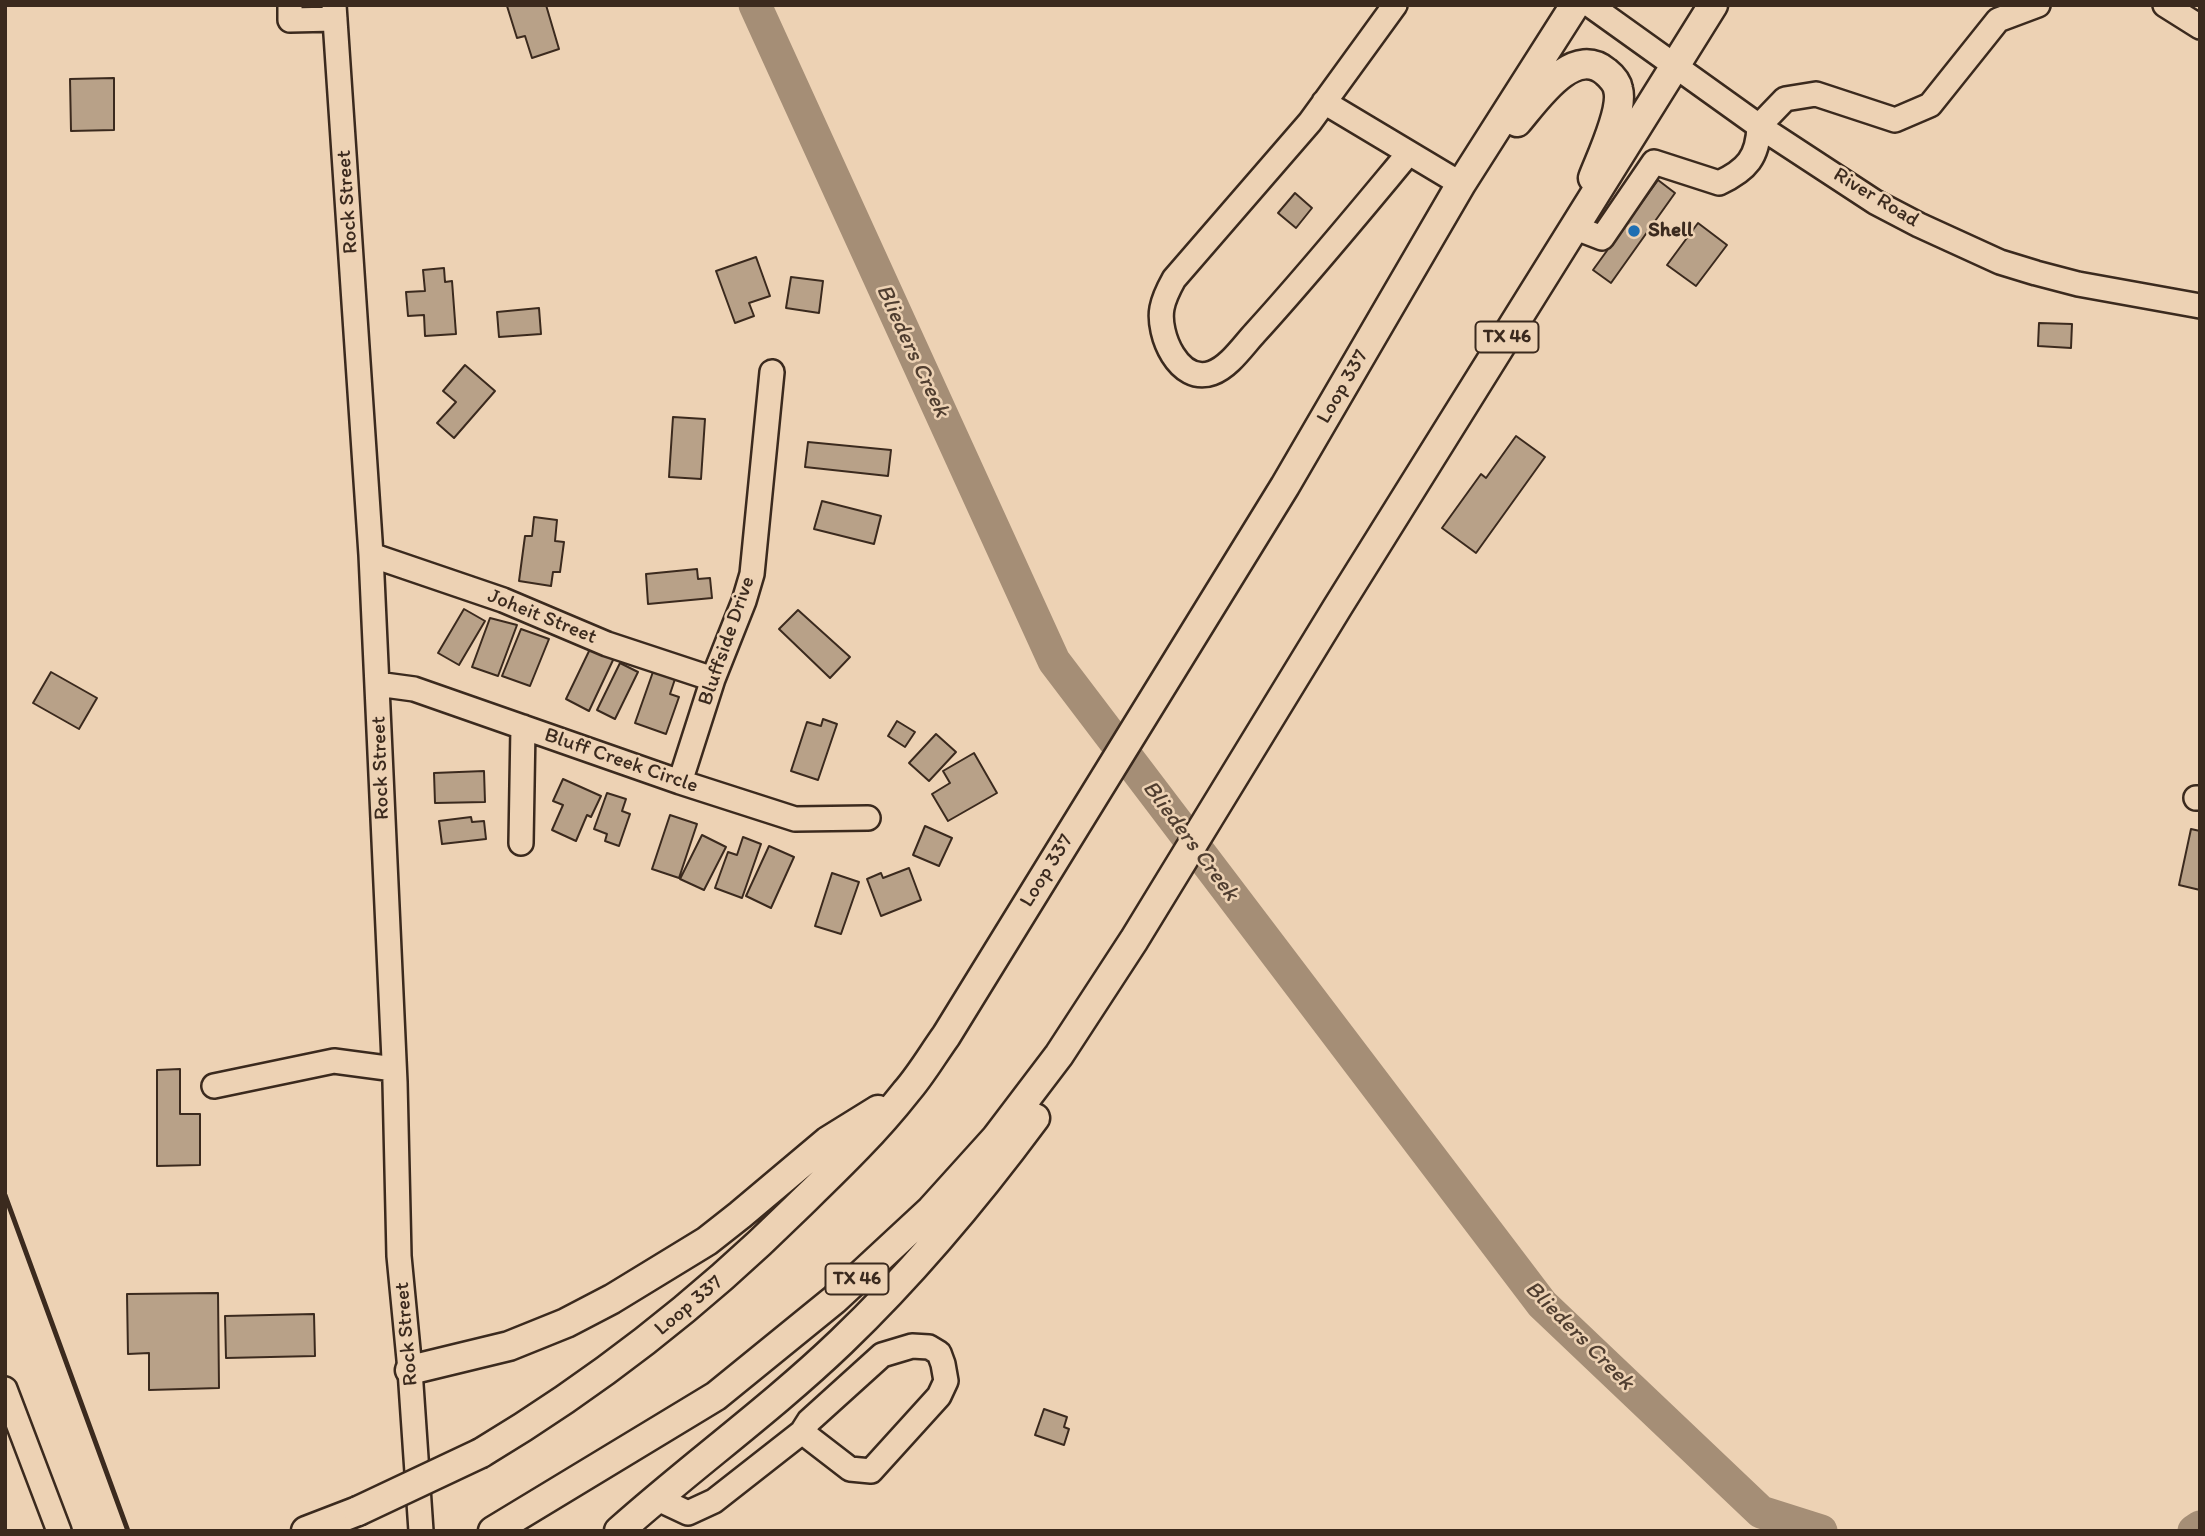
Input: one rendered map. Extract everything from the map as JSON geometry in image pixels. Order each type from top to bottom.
[{"type":"main road","name":"Loop 337","points":[[306,1531],[358,1511],[481,1453],[593,1382],[690,1307],[737,1265],[845,1160],[907,1092],[946,1036],[1284,486],[1461,184],[1575,5]]},
{"type":"main road","name":"TX 46","points":[[495,1530],[716,1396],[834,1300],[931,1210],[996,1138],[1051,1065],[1134,940],[1337,608],[1713,5]]},
{"type":"main road","points":[[1461,184],[1552,82],[1570,67],[1600,67],[1612,77],[1619,90],[1617,110],[1576,228]]},
{"type":"main road","points":[[619,1531],[777,1400],[843,1340],[929,1248],[987,1181],[1056,1090],[1134,940]]},
{"type":"main road","points":[[411,1370],[509,1346],[566,1323],[612,1299],[706,1241],[828,1141],[907,1092]]},
{"type":"street","points":[[290,5],[290,20],[335,12]]},
{"type":"street","points":[[1395,5],[1288,148],[1174,279],[1161,309],[1161,326],[1167,344],[1178,362],[1190,371],[1203,375],[1214,373],[1228,363],[1408,154]]},
{"type":"street","name":"River Road","points":[[1590,5],[1759,126],[1875,202],[1928,230],[2000,262],[2078,284],[2200,306]]},
{"type":"street","points":[[1576,228],[1602,238],[1654,162],[1719,183],[1740,173],[1759,146],[1759,126],[1785,99],[1816,94],[1895,120],[1930,105],[2002,13],[2038,5]]},
{"type":"street","points":[[2165,5],[2200,27]]},
{"type":"street","name":"Rock Street","points":[[335,12],[371,555],[394,1069],[399,1256],[411,1370],[421,1531]]},
{"type":"street","points":[[1324,102],[1461,184]]},
{"type":"street","points":[[1614,166],[1640,182]]},
{"type":"street","name":"Bluffside Drive","points":[[680,782],[713,679],[752,574],[772,372]]},
{"type":"street","name":"Joheit Street","points":[[371,555],[503,600],[607,644],[713,679]]},
{"type":"street","name":"Bluff Creek Circle","points":[[377,684],[414,689],[680,782],[795,819],[869,818]]},
{"type":"street","points":[[521,843],[523,727]]},
{"type":"street","points":[[214,1086],[334,1060],[394,1069]]},
{"type":"street","points":[[656,1498],[688,1513],[714,1501],[803,1432],[809,1421],[881,1355],[912,1346],[929,1347],[939,1353],[946,1381],[939,1395],[871,1471],[850,1469],[803,1432]]},
{"type":"street","points":[[5,1389],[59,1531]]},
{"type":"building","points":[[546,5],[559,49],[532,58],[525,36],[517,38],[507,6]]},
{"type":"building","points":[[114,78],[114,130],[71,131],[70,79]]},
{"type":"building","name":"Shell","points":[[1658,180],[1675,193],[1611,283],[1593,270]]},
{"type":"building","points":[[1295,193],[1312,208],[1296,228],[1278,213]]},
{"type":"building","points":[[1698,223],[1727,245],[1696,286],[1667,265]]},
{"type":"building","points":[[756,257],[770,296],[749,303],[754,316],[735,323],[716,271]]},
{"type":"building","points":[[444,268],[445,282],[452,281],[456,334],[425,336],[424,315],[408,316],[406,292],[425,291],[423,270]]},
{"type":"building","points":[[791,277],[823,281],[819,313],[786,308]]},
{"type":"building","points":[[539,308],[541,334],[499,337],[497,312]]},
{"type":"building","points":[[2039,323],[2072,324],[2071,348],[2038,346]]},
{"type":"building","points":[[465,365],[495,391],[454,438],[437,423],[456,402],[443,391]]},
{"type":"building","points":[[673,417],[705,419],[701,479],[669,477]]},
{"type":"building","points":[[1516,436],[1545,457],[1476,553],[1442,528],[1481,474],[1486,478]]},
{"type":"building","points":[[808,442],[891,450],[888,476],[805,467]]},
{"type":"building","points":[[822,501],[881,516],[874,544],[814,529]]},
{"type":"building","points":[[534,517],[557,520],[555,541],[564,542],[560,572],[553,572],[551,586],[519,581],[525,536],[532,536]]},
{"type":"building","points":[[697,569],[698,579],[710,578],[712,598],[648,604],[646,574]]},
{"type":"building","points":[[464,609],[485,621],[459,665],[438,653]]},
{"type":"building","points":[[798,610],[850,657],[830,678],[779,629]]},
{"type":"building","points":[[490,618],[517,625],[498,676],[472,667]]},
{"type":"building","points":[[521,629],[549,639],[530,686],[502,676]]},
{"type":"building","points":[[591,647],[614,658],[589,711],[566,699]]},
{"type":"building","points":[[620,663],[638,672],[615,719],[597,710]]},
{"type":"building","points":[[654,669],[676,676],[670,694],[679,697],[666,734],[635,723]]},
{"type":"building","points":[[51,672],[97,698],[79,729],[33,703]]},
{"type":"building","points":[[823,719],[837,724],[818,780],[791,771],[807,722],[821,726]]},
{"type":"building","points":[[897,721],[915,732],[905,747],[888,736]]},
{"type":"building","points":[[936,734],[956,752],[929,781],[909,763]]},
{"type":"building","points":[[974,753],[997,793],[948,821],[932,794],[950,783],[943,771]]},
{"type":"building","points":[[484,771],[485,802],[435,803],[434,773]]},
{"type":"building","points":[[563,779],[601,796],[591,817],[587,815],[576,841],[552,830],[563,805],[553,801]]},
{"type":"building","points":[[607,793],[626,799],[622,811],[630,814],[619,846],[605,841],[607,834],[594,829]]},
{"type":"building","points":[[670,815],[697,824],[679,878],[652,869]]},
{"type":"building","points":[[471,817],[472,822],[484,821],[486,839],[442,844],[439,821]]},
{"type":"building","points":[[925,826],[952,838],[939,866],[913,855]]},
{"type":"building","points":[[2191,829],[2200,831],[2200,890],[2179,885]]},
{"type":"building","points":[[702,835],[726,847],[704,890],[680,879]]},
{"type":"building","points":[[743,837],[761,844],[742,898],[715,888],[728,852],[737,855]]},
{"type":"building","points":[[769,846],[794,857],[771,908],[746,896]]},
{"type":"building","points":[[909,868],[921,900],[881,916],[867,879],[881,873],[883,878]]},
{"type":"building","points":[[832,873],[859,882],[841,934],[815,926]]},
{"type":"building","points":[[180,1069],[180,1114],[200,1114],[200,1165],[157,1166],[157,1070]]},
{"type":"building","points":[[218,1293],[219,1388],[149,1390],[149,1353],[128,1354],[127,1294]]},
{"type":"building","points":[[314,1314],[315,1356],[226,1358],[225,1316]]},
{"type":"building","points":[[1044,1409],[1067,1417],[1064,1427],[1069,1429],[1064,1445],[1035,1435]]},
{"type":"waterway","name":"Blieders Creek","points":[[755,5],[1054,661],[1542,1304],[1761,1512],[1821,1531]]},
{"type":"waterway","name":"Blieders Creek","points":[[2194,1531],[2200,1527]]},
{"type":"railway","points":[[5,1195],[128,1531]]},
{"type":"place","name":"Shell","points":[[1634,231]]}]
